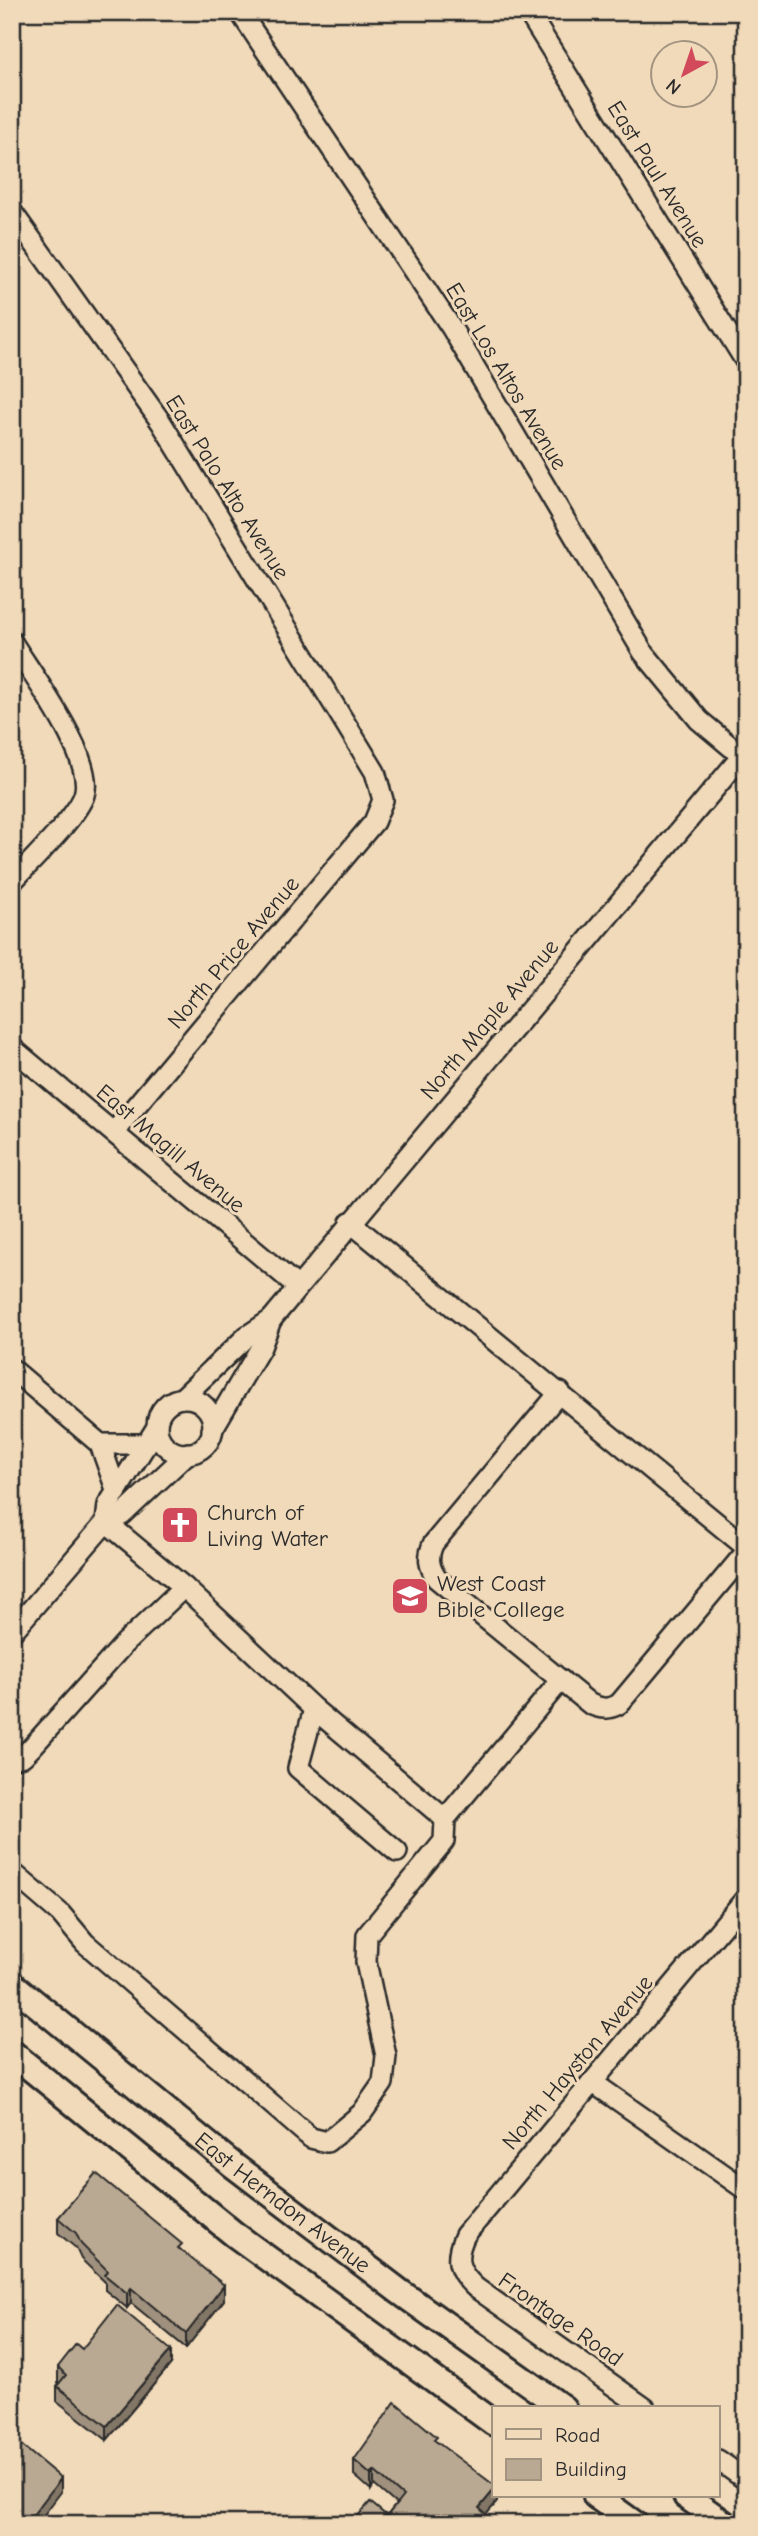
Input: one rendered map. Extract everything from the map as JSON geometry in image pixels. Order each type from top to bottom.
[{"type":"main road","name":"East Herndon Avenue","points":[[12,1984],[242,2172],[400,2292],[560,2406]]},
{"type":"main road","points":[[12,2053],[234,2234],[492,2422]]},
{"type":"main road","points":[[599,2498],[635,2524]]},
{"type":"main road","points":[[689,2498],[725,2524]]},
{"type":"street","name":"East Los Altos Avenue","points":[[240,12],[451,327],[643,652],[699,720],[744,754]]},
{"type":"street","name":"East Paul Avenue","points":[[528,12],[746,362]]},
{"type":"street","name":"East Palo Alto Avenue","points":[[12,212],[161,422],[375,772],[383,800]]},
{"type":"street","points":[[12,642],[80,754],[86,782],[78,807],[12,883]]},
{"type":"street","name":"North Maple Avenue","points":[[12,1632],[106,1522],[122,1515],[188,1453],[204,1446],[261,1347],[271,1320],[297,1286],[744,754]]},
{"type":"street","name":"North Price Avenue","points":[[114,1132],[374,822],[383,800]]},
{"type":"street","name":"East Magill Avenue","points":[[12,1048],[297,1286]]},
{"type":"street","points":[[350,1222],[560,1392],[746,1549],[619,1704],[600,1709],[437,1579],[430,1569],[428,1554],[560,1392]]},
{"type":"street","name":"North Maple Avenue","points":[[106,1522],[108,1505],[157,1427],[161,1411],[174,1400],[182,1398],[247,1336],[271,1320]]},
{"type":"street","points":[[12,1369],[100,1444],[117,1492]]},
{"type":"street","points":[[182,1398],[205,1407],[212,1430]]},
{"type":"street","points":[[157,1427],[159,1436],[170,1450],[188,1453]]},
{"type":"street","points":[[100,1444],[146,1444]]},
{"type":"street","points":[[106,1522],[184,1587],[314,1709],[445,1819]]},
{"type":"street","points":[[12,1759],[23,1756],[32,1747],[125,1643],[184,1587]]},
{"type":"street","points":[[12,1872],[60,1913],[85,1943],[311,2138],[327,2142],[362,2113],[383,2083],[386,2056],[366,1962],[368,1935],[444,1841],[445,1819],[561,1680]]},
{"type":"street","points":[[314,1709],[298,1768],[397,1852]]},
{"type":"street","name":"North Hayston Avenue","points":[[457,2262],[458,2248],[465,2235],[746,1898]]},
{"type":"street","points":[[592,2082],[746,2190]]},
{"type":"street","name":"Frontage Road","points":[[457,2262],[463,2276],[475,2288],[642,2406]]},
{"type":"street","points":[[720,2461],[746,2480]]},
{"type":"building","points":[[96,2173],[182,2244],[178,2248],[224,2285],[186,2334],[131,2288],[127,2293],[105,2275],[108,2271],[81,2244],[76,2233],[58,2218]]},
{"type":"building","points":[[117,2305],[171,2350],[107,2426],[57,2386],[66,2375],[58,2367],[76,2344],[82,2349]]},
{"type":"building","points":[[395,2402],[437,2437],[434,2440],[492,2484],[492,2492],[479,2508],[490,2518],[484,2524],[351,2524],[370,2502],[387,2516],[403,2496],[374,2471],[371,2475],[354,2460]]},
{"type":"building","points":[[15,2440],[61,2478],[26,2524],[12,2524],[12,2444]]},
{"type":"place","name":"Church of Living Water","points":[[180,1525]]},
{"type":"place","name":"West Coast Bible College","points":[[410,1596]]}]
